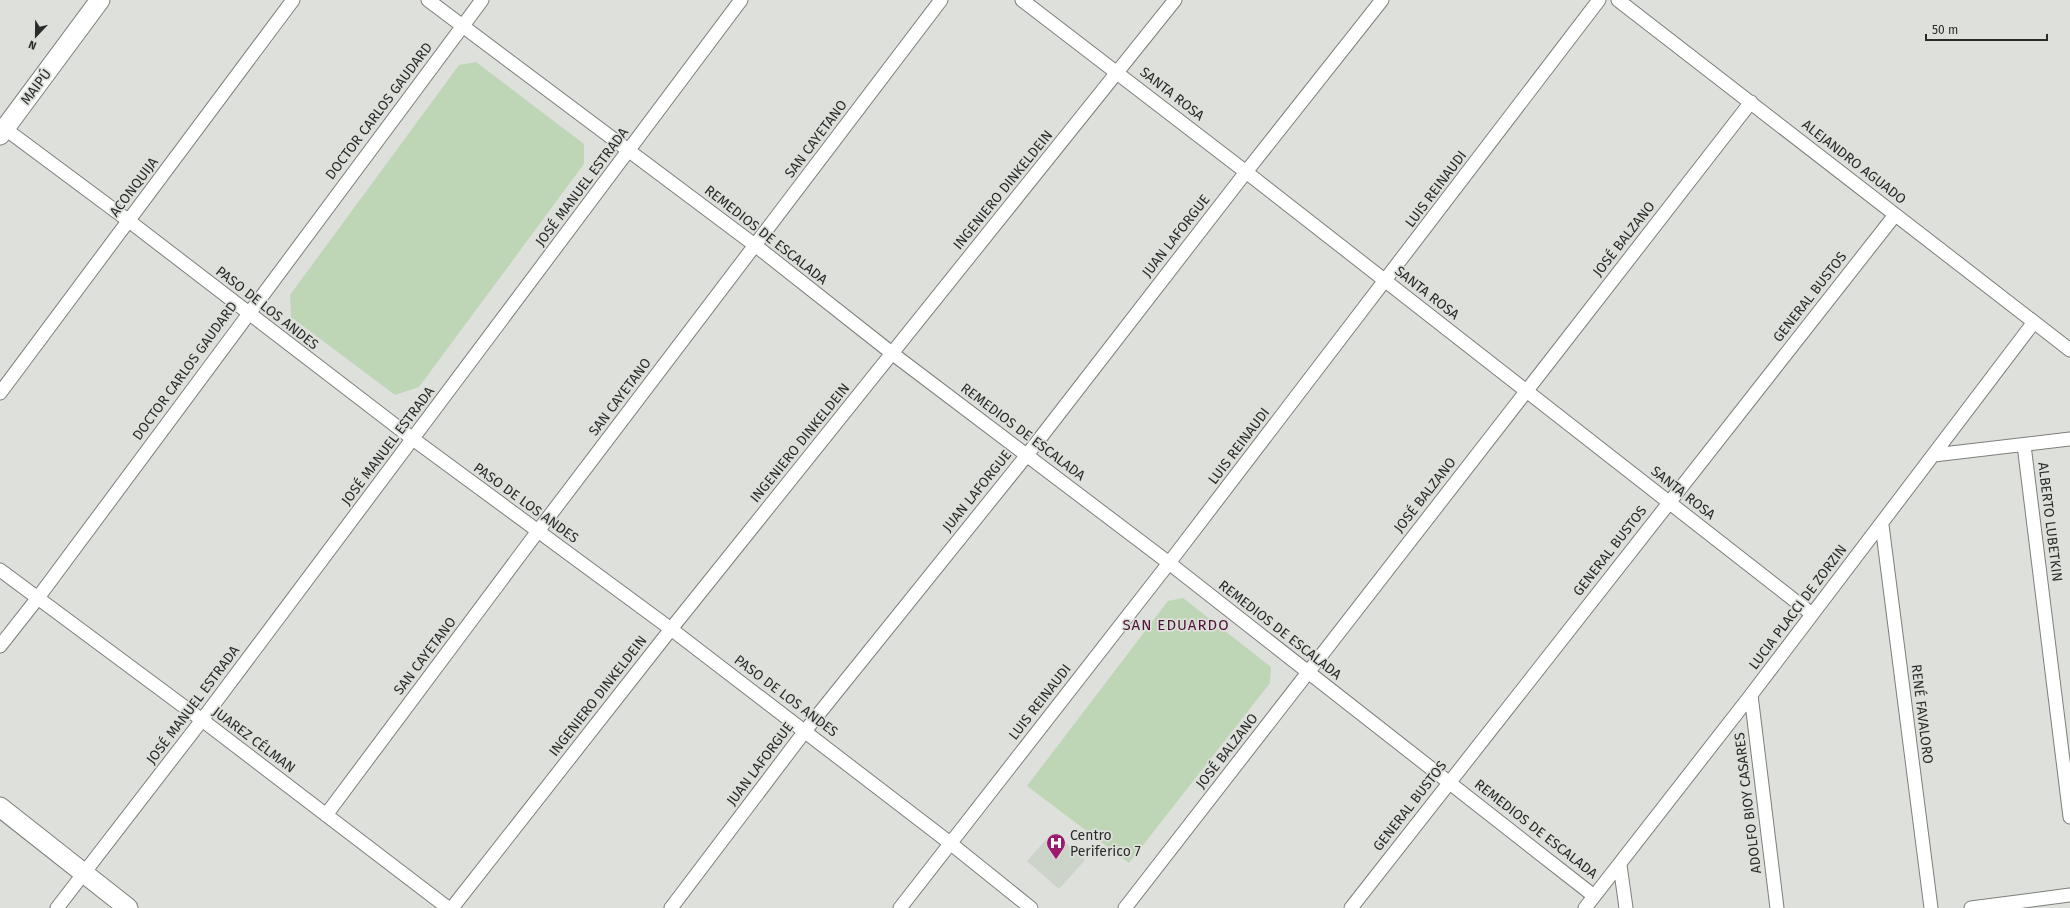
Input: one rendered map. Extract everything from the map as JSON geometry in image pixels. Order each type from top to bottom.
[{"type":"main road","name":"MAIPÚ","points":[[2,130],[100,0]]},
{"type":"main road","points":[[0,807],[128,908]]},
{"type":"street","name":"ACONQUIJA","points":[[0,393],[293,0]]},
{"type":"street","name":"REMEDIOS DE ESCALADA","points":[[428,0],[756,246],[893,354],[1169,563],[1308,673],[1450,781],[1594,896]]},
{"type":"street","name":"DOCTOR CARLOS GAUDARD","points":[[0,646],[482,0]]},
{"type":"street","name":"JOSÉ MANUEL ESTRADA","points":[[57,908],[202,720],[741,0]]},
{"type":"street","name":"SAN CAYETANO","points":[[326,815],[538,531],[756,246],[941,0]]},
{"type":"street","name":"SANTA ROSA","points":[[1022,0],[1118,72],[1812,614]]},
{"type":"street","name":"INGENIERO DINKELDEIN","points":[[452,908],[671,629],[893,354],[1175,0]]},
{"type":"street","name":"JUAN LAFORGUE","points":[[671,908],[806,731],[1027,455],[1246,172],[1382,0]]},
{"type":"street","name":"LUIS REINAUDI","points":[[900,908],[1169,563],[1386,281],[1599,0]]},
{"type":"street","name":"ALEJANDRO AGUADO","points":[[1618,0],[2070,350]]},
{"type":"street","name":"JOSÉ BALZANO","points":[[1125,908],[1751,102]]},
{"type":"street","name":"PASO DE LOS ANDES","points":[[2,130],[128,221],[413,439],[671,629],[806,731],[1031,908]]},
{"type":"street","name":"GENERAL BUSTOS","points":[[1351,908],[1895,214]]},
{"type":"street","name":"LUCIA PLACCI DE ZORZIN","points":[[1585,908],[1751,695],[2034,322]]},
{"type":"street","points":[[1934,455],[2070,439]]},
{"type":"street","name":"ALBERTO LUBETKIN","points":[[2024,445],[2070,817]]},
{"type":"street","name":"RENÉ FAVALORO","points":[[1882,524],[1931,908]]},
{"type":"street","name":"JUAREZ CÉLMAN","points":[[0,570],[202,720],[448,908]]},
{"type":"street","name":"ADOLFO BIOY CASARES","points":[[1751,695],[1777,908]]},
{"type":"street","points":[[1620,865],[1626,908]]},
{"type":"street","points":[[1971,908],[2070,895]]},
{"type":"shaded area","name":"Centro Periferico 7","points":[[1053,832],[1085,860],[1059,889],[1027,861]]},
{"type":"green space","points":[[476,62],[584,144],[584,164],[419,387],[395,395],[291,317],[290,295],[459,65]]},
{"type":"green space","points":[[1183,598],[1271,667],[1270,683],[1129,863],[1027,786],[1168,601]]},
{"type":"place","name":"Centro Periferico 7","points":[[1056,860]]},
{"type":"district","name":"SAN EDUARDO","points":[[1176,625]]}]
